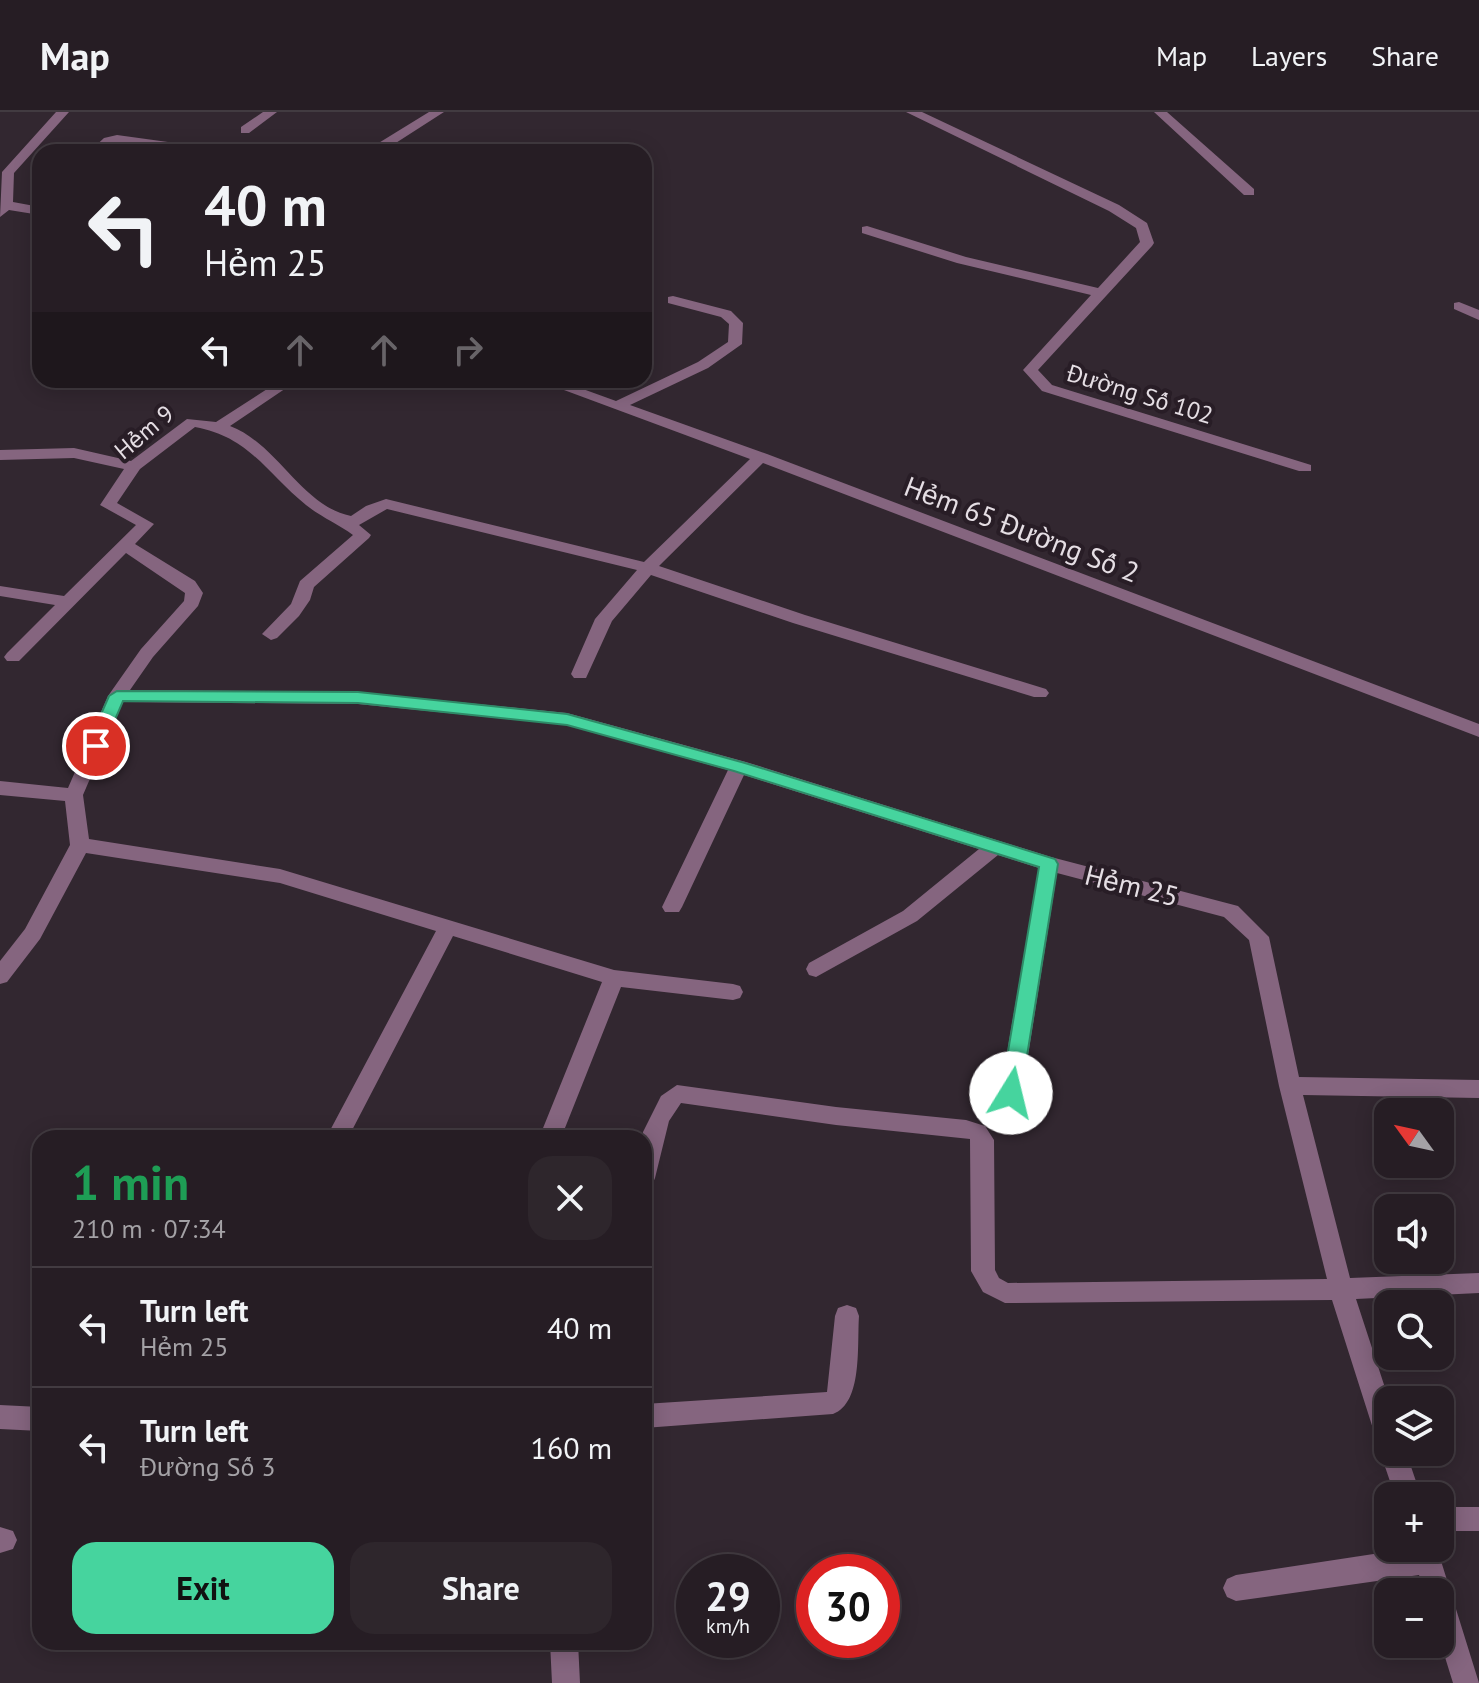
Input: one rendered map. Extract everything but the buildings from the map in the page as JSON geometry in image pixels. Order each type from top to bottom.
[{"type":"street","points":[[34,144],[63,112]]},
{"type":"street","points":[[245,130],[271,112]]},
{"type":"street","points":[[385,144],[438,112]]},
{"type":"street","name":"Đường Số 102","points":[[912,112],[1114,208],[1142,226],[1147,243],[1030,370],[1047,388],[1305,468]]},
{"type":"street","points":[[1160,112],[1249,192]]},
{"type":"street","points":[[104,144],[117,139],[153,144]]},
{"type":"street","points":[[32,146],[4,172],[3,209],[32,211]]},
{"type":"street","points":[[19,160],[32,161]]},
{"type":"street","points":[[867,230],[962,260],[1101,293]]},
{"type":"street","points":[[617,406],[703,365],[735,344],[736,323],[726,314],[673,300]]},
{"type":"street","points":[[1459,306],[1479,316]]},
{"type":"street","points":[[219,427],[279,388]]},
{"type":"street","name":"Hẻm 65 Đường Số 2","points":[[566,388],[761,457],[1479,731]]},
{"type":"street","name":"Hẻm 9","points":[[125,545],[146,524],[108,505],[134,466],[192,422],[219,427]]},
{"type":"street","points":[[219,427],[246,440],[331,517],[354,521],[386,504],[648,568],[799,619],[1040,693]]},
{"type":"street","points":[[0,455],[74,453],[134,466]]},
{"type":"street","points":[[580,674],[604,619],[648,568],[761,457]]},
{"type":"street","points":[[271,634],[298,607],[305,595],[306,585],[363,535],[344,521]]},
{"type":"street","points":[[0,976],[33,934],[80,845],[74,795],[117,696],[147,653],[182,616],[194,593],[189,585],[125,545],[13,657]]},
{"type":"street","points":[[0,591],[68,602]]},
{"type":"street","name":"Hẻm 25","points":[[117,696],[358,698],[567,719],[739,767],[1049,864],[1231,911],[1259,937],[1290,1086],[1341,1289],[1374,1392]]},
{"type":"street","points":[[672,907],[739,767]]},
{"type":"street","points":[[0,788],[74,795]]},
{"type":"street","points":[[80,845],[280,876],[614,978],[733,992]]},
{"type":"street","points":[[816,969],[910,916],[995,847]]},
{"type":"street","points":[[1011,1093],[1049,864]]},
{"type":"street","points":[[341,1130],[448,927]]},
{"type":"street","points":[[553,1130],[614,978]]},
{"type":"street","points":[[1290,1086],[1479,1089]]},
{"type":"street","points":[[652,1143],[664,1104],[677,1094],[977,1132],[983,1140],[983,1271],[991,1285],[1005,1293],[1341,1289],[1479,1283]]},
{"type":"street","points":[[652,1415],[833,1403],[841,1395],[847,1316]]},
{"type":"street","points":[[0,1417],[32,1419]]},
{"type":"street","points":[[1454,1519],[1479,1519]]},
{"type":"street","points":[[1236,1588],[1381,1562]]},
{"type":"street","points":[[1454,1642],[1467,1683]]},
{"type":"street","points":[[564,1650],[566,1683]]},
{"type":"route","points":[[96,746],[117,696],[358,698],[567,719],[739,767],[1049,864],[1011,1093]]}]
